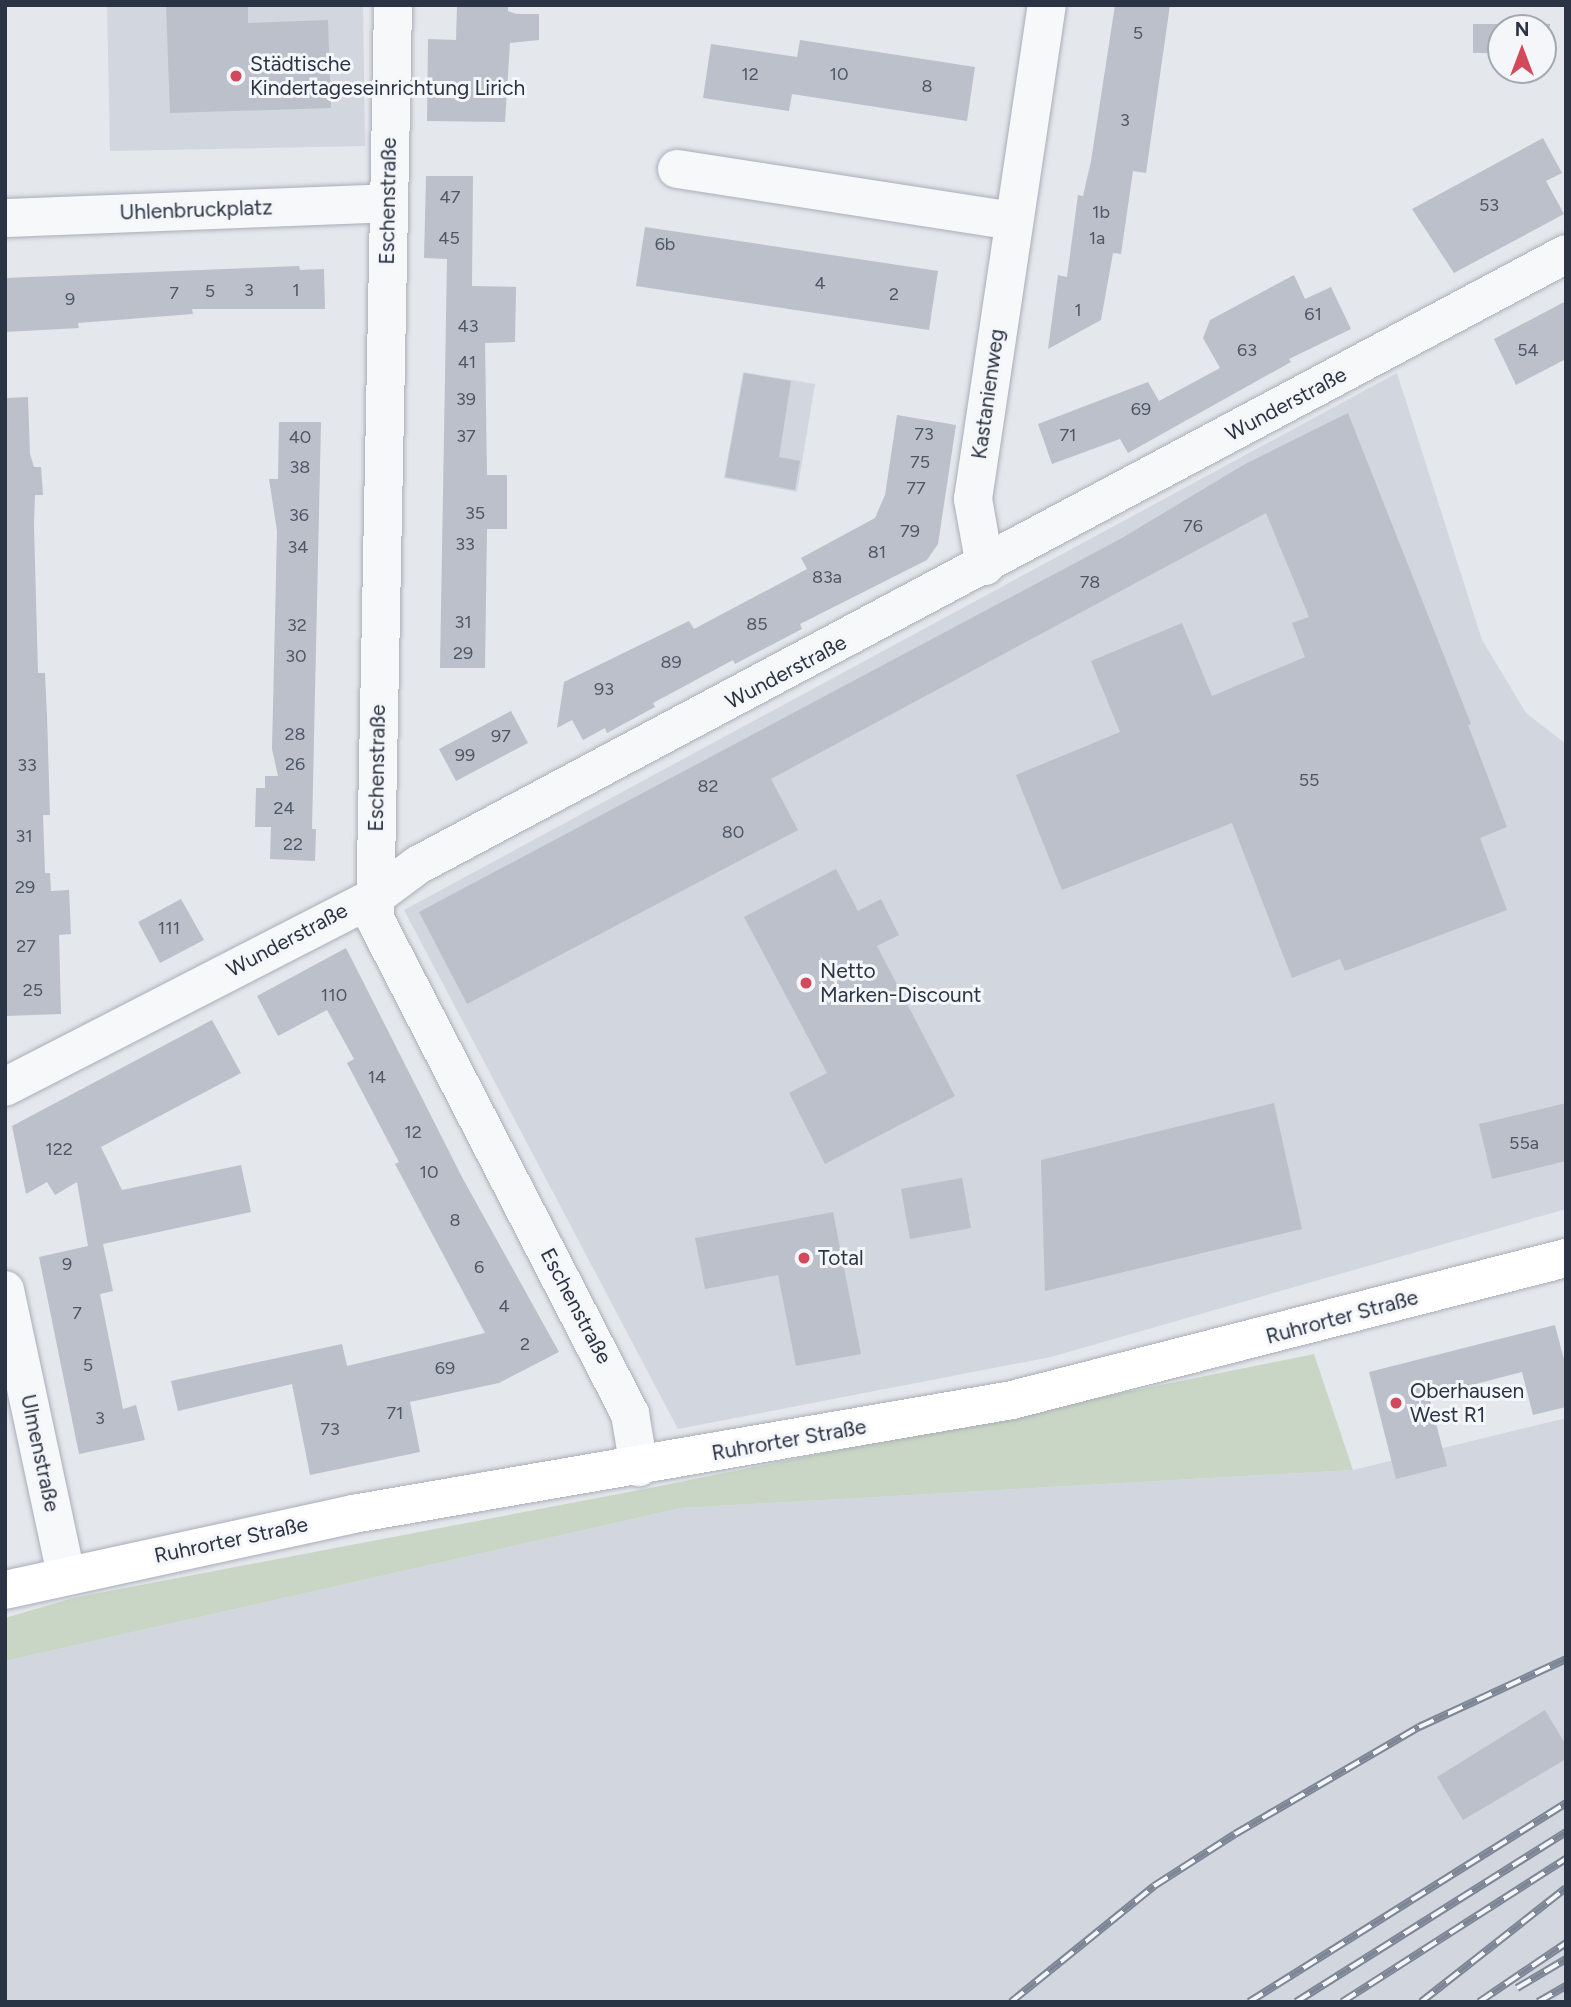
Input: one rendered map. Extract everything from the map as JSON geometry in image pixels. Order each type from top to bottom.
[{"type":"main road","name":"Ruhrorter Straße","points":[[5,1590],[393,1507],[1012,1401],[1566,1258]]},
{"type":"street","name":"Eschenstraße","points":[[393,5],[375,919],[631,1413],[639,1467]]},
{"type":"street","name":"Kastanienweg","points":[[985,566],[973,499],[1046,5]]},
{"type":"street","points":[[677,169],[1014,221]]},
{"type":"street","name":"Uhlenbruckplatz","points":[[5,218],[388,203]]},
{"type":"street","name":"Wunderstraße","points":[[5,1087],[375,897],[418,865],[985,566],[1566,254]]},
{"type":"street","name":"Ulmenstraße","points":[[5,1290],[66,1575]]},
{"type":"shaded area","name":"Städtische Kindertageseinrichtung Lirich","points":[[107,5],[363,5],[365,146],[110,151]]},
{"type":"shaded area","points":[[743,372],[815,384],[797,492],[724,478]]},
{"type":"shaded area","points":[[1397,373],[1482,640],[1526,713],[1566,744],[1566,1209],[1051,1357],[678,1429],[404,910]]},
{"type":"shaded area","points":[[1566,1418],[1566,2002],[5,2002],[5,1661],[681,1508],[1353,1470]]},
{"type":"green space","points":[[1314,1354],[1353,1470],[681,1508],[5,1661],[5,1618],[73,1598],[650,1488]]},
{"type":"building","points":[[166,5],[248,5],[248,23],[328,20],[331,108],[170,113]]},
{"type":"building","points":[[457,5],[508,5],[508,11],[516,14],[539,14],[539,40],[510,43],[505,122],[427,121],[428,39],[456,40]]},
{"type":"building","points":[[1115,5],[1170,5],[1146,173],[1133,171],[1121,254],[1113,253],[1101,320],[1048,349],[1058,275],[1067,277],[1078,195],[1083,196],[1091,161]]},
{"type":"building","points":[[1473,24],[1487,24],[1487,53],[1473,53]]},
{"type":"building","points":[[800,40],[975,67],[967,121],[792,94],[789,111],[703,98],[711,44],[797,57]]},
{"type":"building","points":[[1543,138],[1562,173],[1546,181],[1564,214],[1454,273],[1412,209]]},
{"type":"building","points":[[426,176],[473,176],[472,286],[516,287],[515,342],[485,343],[487,475],[507,475],[507,529],[487,529],[485,668],[440,668],[447,259],[424,258]]},
{"type":"building","points":[[645,227],[938,271],[929,330],[636,286]]},
{"type":"building","points":[[299,266],[300,270],[324,269],[325,309],[192,309],[193,314],[78,323],[79,328],[5,332],[5,278]]},
{"type":"building","points":[[1294,275],[1305,299],[1331,287],[1351,329],[1289,359],[1291,362],[1128,453],[1120,439],[1052,464],[1038,424],[1148,382],[1159,401],[1220,368],[1203,338],[1210,320]]},
{"type":"building","points":[[1566,301],[1566,359],[1516,385],[1494,339]]},
{"type":"building","points":[[744,373],[791,381],[779,457],[800,461],[795,490],[725,477]]},
{"type":"building","points":[[28,397],[30,454],[34,467],[41,467],[43,495],[35,495],[34,525],[38,673],[45,673],[47,715],[50,815],[43,815],[45,873],[50,873],[51,891],[69,890],[71,934],[59,935],[61,1014],[5,1016],[5,398]]},
{"type":"building","points":[[1348,413],[1471,724],[1468,725],[1507,827],[1480,838],[1507,910],[1345,971],[1340,959],[1292,978],[1232,823],[1062,890],[1016,775],[1120,732],[1091,661],[1182,623],[1212,696],[1305,657],[1292,623],[1309,617],[1266,513],[771,779],[798,830],[467,1004],[419,912],[1122,538],[1245,464]]},
{"type":"building","points":[[897,415],[956,425],[938,544],[927,560],[800,624],[802,629],[735,664],[733,660],[653,703],[655,707],[607,733],[605,728],[583,740],[572,720],[557,728],[564,682],[689,621],[694,629],[807,569],[801,558],[875,518],[885,495]]},
{"type":"building","points":[[279,422],[321,422],[312,829],[316,829],[315,861],[270,859],[271,827],[255,827],[256,788],[265,788],[265,776],[278,776],[272,749],[277,531],[269,479],[278,479]]},
{"type":"building","points":[[511,711],[528,743],[456,781],[439,749]]},
{"type":"building","points":[[836,869],[858,911],[881,899],[899,935],[877,946],[955,1096],[825,1164],[789,1093],[827,1073],[744,917]]},
{"type":"building","points":[[181,899],[204,940],[160,963],[138,922]]},
{"type":"building","points":[[346,948],[463,1179],[559,1352],[499,1383],[410,1402],[420,1452],[310,1475],[292,1384],[178,1411],[171,1381],[342,1344],[347,1366],[485,1333],[395,1164],[399,1162],[347,1063],[354,1059],[327,1010],[278,1036],[257,996]]},
{"type":"building","points":[[212,1020],[241,1073],[101,1147],[122,1190],[241,1165],[251,1212],[103,1244],[113,1291],[100,1294],[123,1409],[136,1405],[145,1440],[79,1454],[39,1257],[88,1246],[77,1182],[55,1195],[47,1182],[26,1194],[12,1126]]},
{"type":"building","points":[[1274,1103],[1302,1229],[1045,1291],[1041,1160]]},
{"type":"building","points":[[1566,1103],[1566,1161],[1492,1179],[1479,1124]]},
{"type":"building","points":[[962,1178],[971,1228],[910,1239],[901,1189]]},
{"type":"building","points":[[833,1212],[861,1354],[796,1366],[778,1275],[705,1289],[695,1238]]},
{"type":"building","name":"Oberhausen West R1","points":[[1555,1325],[1566,1367],[1566,1407],[1533,1415],[1522,1372],[1429,1396],[1447,1466],[1396,1479],[1369,1372]]},
{"type":"building","points":[[1545,1710],[1566,1745],[1566,1759],[1463,1820],[1437,1777]]},
{"type":"railway","points":[[1011,2002],[1154,1886],[1235,1834],[1419,1727],[1566,1659]]},
{"type":"railway","points":[[1249,2002],[1566,1803]]},
{"type":"railway","points":[[1296,2002],[1566,1832]]},
{"type":"railway","points":[[1342,2002],[1566,1859]]},
{"type":"railway","points":[[1421,2002],[1566,1888]]},
{"type":"railway","points":[[1479,2002],[1566,1943]]},
{"type":"railway","points":[[1517,1988],[1566,1959]]},
{"type":"railway","points":[[1538,2002],[1566,1986]]},
{"type":"place","name":"Städtische Kindertageseinrichtung Lirich","points":[[236,76]]},
{"type":"place","name":"Netto Marken-Discount","points":[[806,983]]},
{"type":"place","name":"Total","points":[[804,1258]]},
{"type":"place","name":"Oberhausen West R1","points":[[1396,1403]]}]
